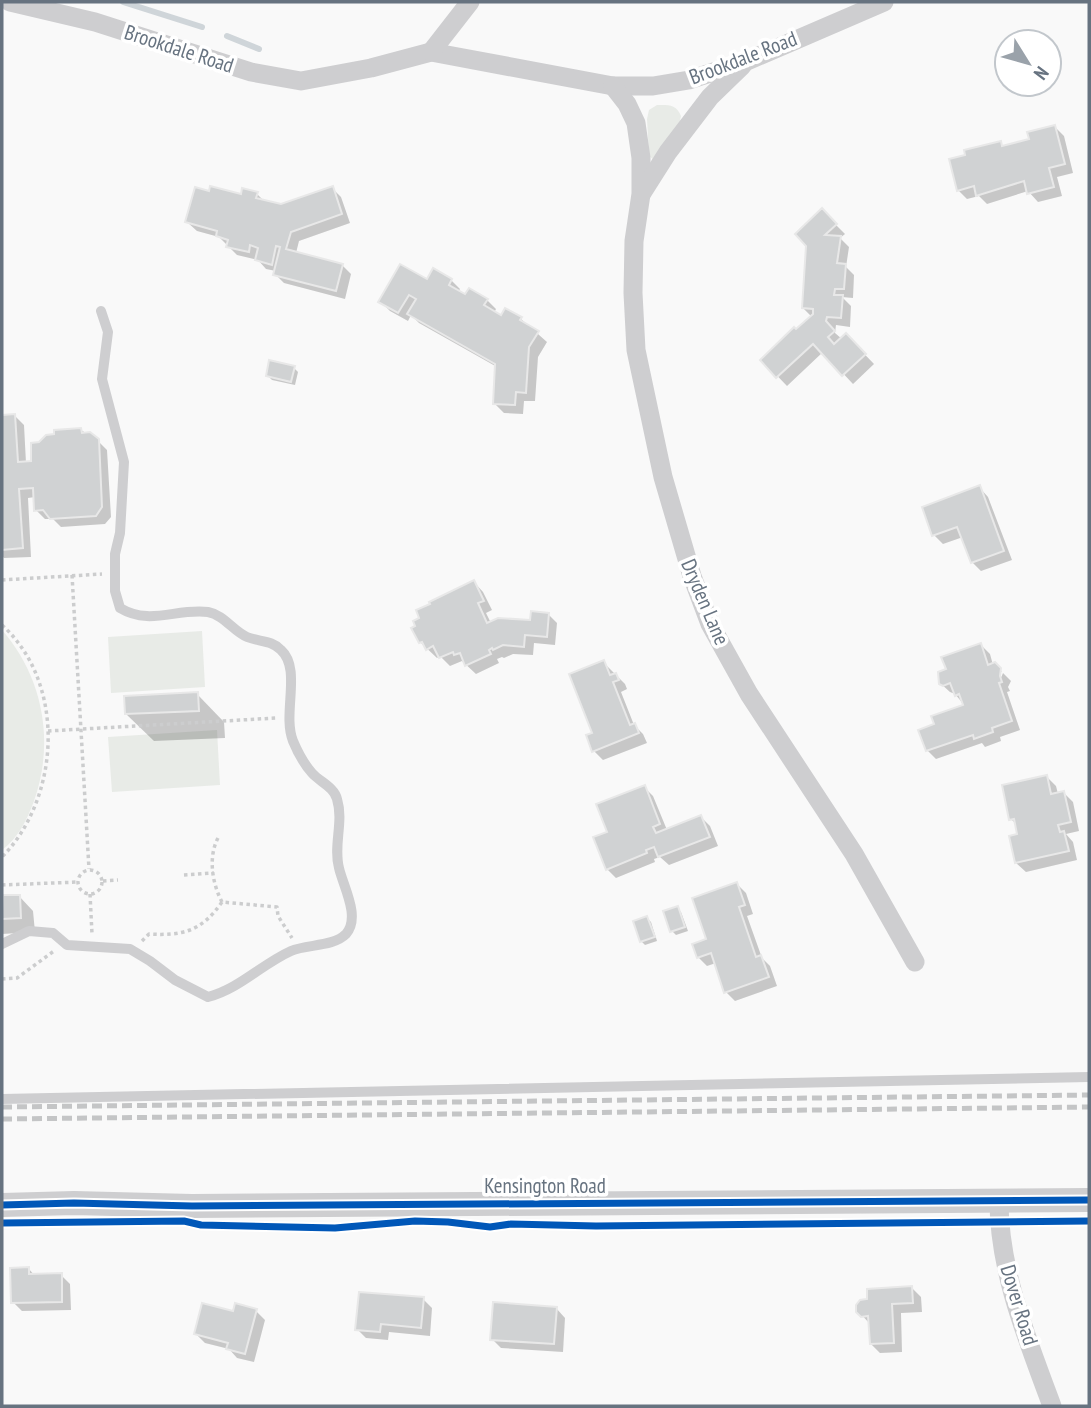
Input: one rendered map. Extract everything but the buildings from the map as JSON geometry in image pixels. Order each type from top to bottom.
[{"type":"street","name":"Brookdale Road","points":[[10,2],[95,22],[251,72],[301,81],[372,68],[430,52],[613,86],[653,86],[689,80],[747,61],[884,2]]},
{"type":"street","points":[[430,52],[470,2]]},
{"type":"street","name":"Dryden Lane","points":[[641,194],[668,152],[710,97],[747,61]]},
{"type":"street","name":"Dryden Lane","points":[[613,86],[627,104],[636,122],[641,158],[641,194],[634,241],[636,350],[663,477],[692,576],[710,624],[749,694],[853,854],[915,962]]},
{"type":"street","name":"Kensington Road","points":[[2,1205],[1089,1200]]},
{"type":"street","name":"Dover Road","points":[[999,1201],[1005,1263],[1052,1406]]},
{"type":"lane","points":[[2,944],[29,931],[53,933],[67,945],[130,950],[175,980],[208,997],[298,949],[335,940],[346,933],[352,922],[347,891],[338,867],[337,797],[313,774],[300,756],[292,738],[288,717],[290,662],[282,650],[271,642],[253,640],[238,633],[225,620],[209,612],[148,617],[132,615],[120,608],[115,591],[115,554],[120,533],[124,462],[102,379],[108,332],[101,311]]},
{"type":"lane","points":[[2,1099],[1089,1077]]},
{"type":"path","points":[[2,580],[115,573]]},
{"type":"path","points":[[72,575],[89,869]]},
{"type":"path","points":[[2,625],[31,664],[40,688],[48,731],[48,756],[38,802],[17,842],[2,857]]},
{"type":"path","points":[[48,731],[288,717]]},
{"type":"path","points":[[218,838],[212,849],[214,873],[222,902]]},
{"type":"path","points":[[89,869],[99,872],[103,881],[99,890],[90,894],[82,891],[78,882],[79,875],[89,869]]},
{"type":"path","points":[[184,875],[214,873]]},
{"type":"path","points":[[103,881],[118,880]]},
{"type":"path","points":[[2,885],[78,882]]},
{"type":"path","points":[[90,894],[92,945]]},
{"type":"path","points":[[222,902],[277,907],[278,916],[298,949]]},
{"type":"path","points":[[139,954],[141,942],[149,934],[163,936],[194,930],[215,912],[222,902]]},
{"type":"path","points":[[2,979],[17,978],[67,945]]},
{"type":"shaded area","points":[[657,105],[674,107],[681,116],[679,125],[654,160],[649,156],[647,119],[649,110]]},
{"type":"shaded area","points":[[2,630],[16,648],[36,689],[44,733],[44,756],[40,779],[28,815],[13,840],[2,850]]},
{"type":"shaded area","points":[[202,631],[205,687],[111,693],[108,637]]},
{"type":"shaded area","points":[[217,730],[220,785],[112,792],[108,737]]},
{"type":"waterway","points":[[123,2],[202,27]]},
{"type":"waterway","points":[[227,36],[259,49]]},
{"type":"railway","points":[[2,1107],[1089,1095]]},
{"type":"railway","points":[[2,1119],[1089,1107]]},
{"type":"cycle path","points":[[2,1205],[1089,1200]]},
{"type":"cycle path","points":[[2,1223],[184,1221],[201,1225],[335,1228],[415,1221],[490,1227],[511,1224],[596,1226],[1089,1221]]}]
